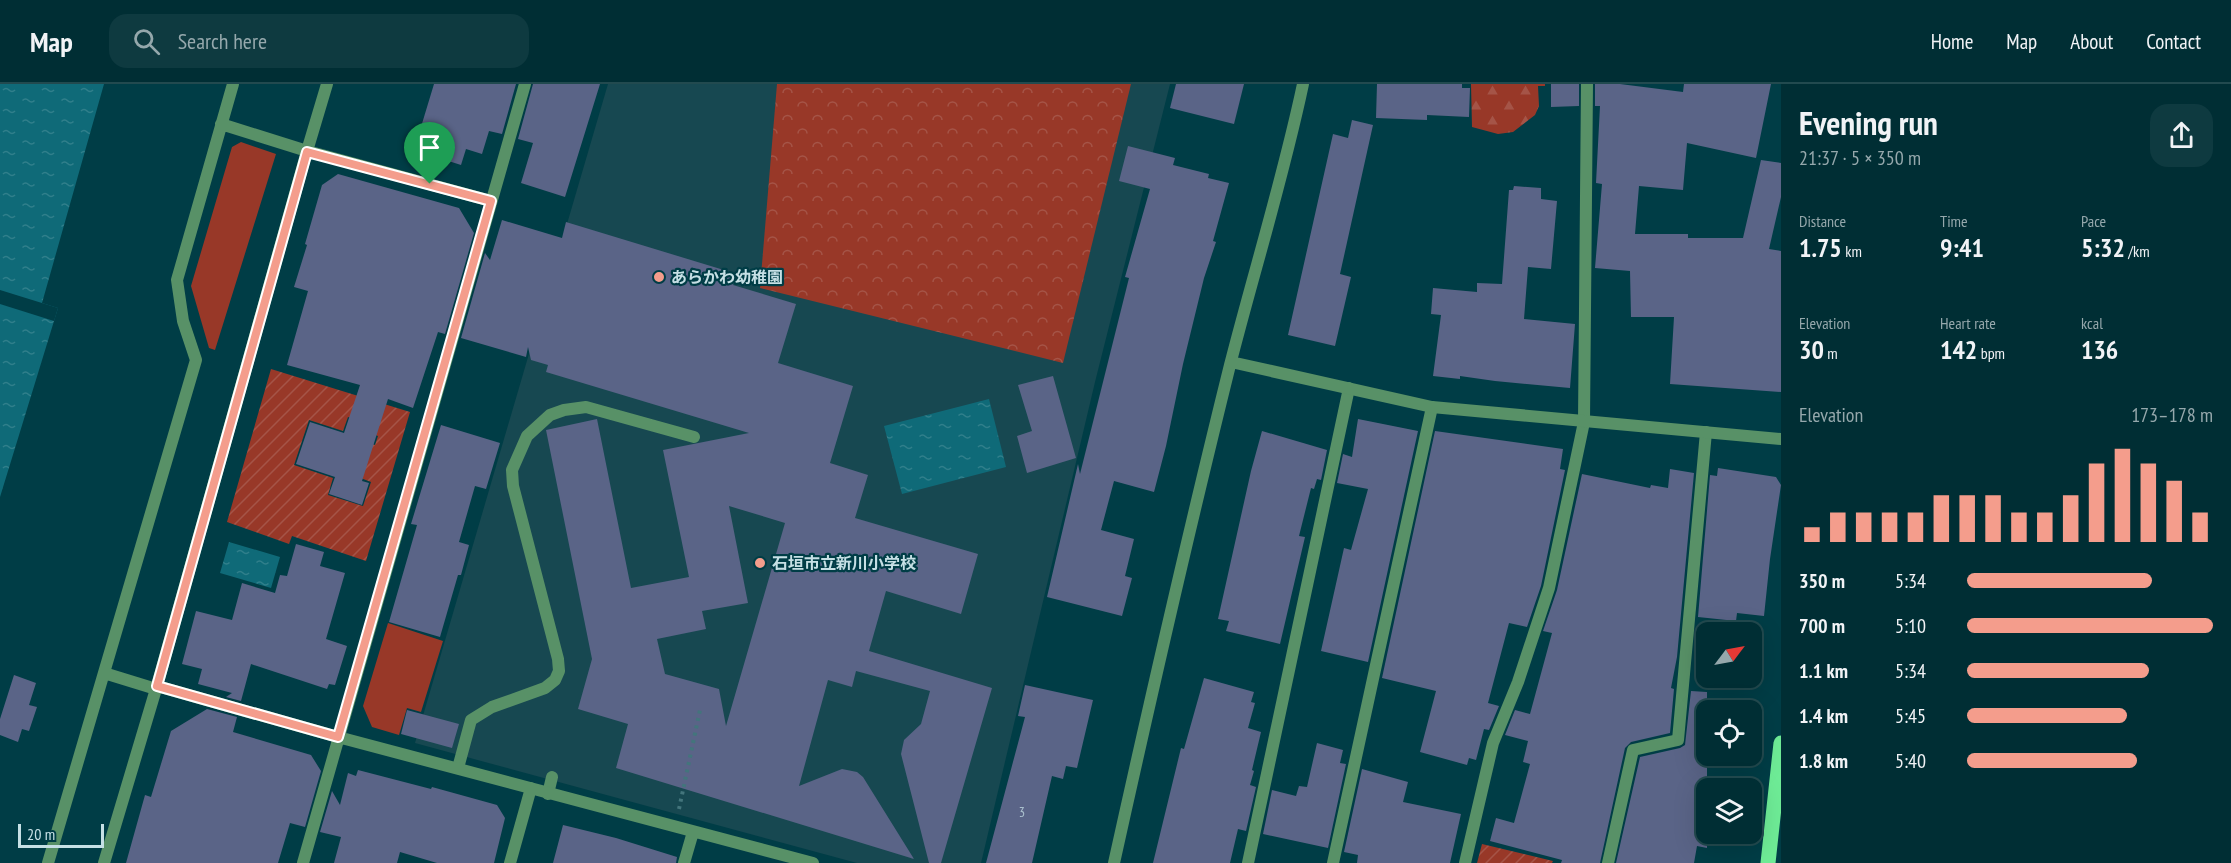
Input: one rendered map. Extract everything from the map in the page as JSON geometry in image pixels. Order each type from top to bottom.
[{"type":"main road","points":[[1768,863],[1781,743]]},
{"type":"street","points":[[48,863],[196,360],[183,321],[177,280],[232,84]]},
{"type":"street","points":[[104,863],[157,688],[327,84]]},
{"type":"street","points":[[303,863],[525,84]]},
{"type":"street","points":[[1114,863],[1163,642],[1231,362],[1291,142],[1303,84]]},
{"type":"street","points":[[1465,863],[1493,743],[1518,682],[1549,588],[1584,422],[1587,84]]},
{"type":"street","points":[[221,124],[307,152],[491,201]]},
{"type":"street","points":[[1231,362],[1432,407],[1781,439]]},
{"type":"street","points":[[1248,863],[1348,388]]},
{"type":"street","points":[[458,768],[471,720],[492,707],[545,688],[555,680],[559,671],[558,659],[513,486],[512,470],[527,436],[550,415],[564,410],[586,407],[694,437]]},
{"type":"street","points":[[1333,863],[1432,407]]},
{"type":"street","points":[[1608,863],[1633,750],[1678,740],[1706,432]]},
{"type":"street","points":[[104,673],[548,794],[813,863]]},
{"type":"street","points":[[548,794],[552,777]]},
{"type":"street","points":[[510,863],[531,788]]},
{"type":"street","points":[[684,863],[693,832]]},
{"type":"path","points":[[679,813],[678,802],[700,710]]},
{"type":"shaded area","name":"石垣市立新川小学校","points":[[608,84],[1170,84],[1095,382],[981,863],[857,863],[415,743]]},
{"type":"green space","points":[[777,84],[1131,84],[1063,363],[760,288]]},
{"type":"green space","points":[[1471,84],[1545,84],[1545,86],[1538,86],[1539,106],[1535,115],[1513,132],[1498,134],[1472,127]]},
{"type":"green space","points":[[241,142],[276,154],[215,350],[209,348],[191,286],[232,147]]},
{"type":"green space","points":[[271,369],[410,412],[366,561],[292,536],[289,544],[227,522]],"holes":[[[348,417],[364,422],[362,430],[378,436],[375,445],[369,443],[358,477],[371,482],[363,506],[328,495],[333,478],[294,465],[309,420],[343,431]]]},
{"type":"green space","points":[[388,623],[443,641],[421,712],[407,708],[399,735],[372,727],[363,706]]},
{"type":"green space","points":[[1482,844],[1553,861],[1552,863],[1477,863]]},
{"type":"water","points":[[0,84],[104,84],[42,303],[58,308],[0,497]]},
{"type":"water","points":[[989,399],[1006,467],[902,494],[884,426]]},
{"type":"water","points":[[229,542],[280,557],[271,588],[220,573]]},
{"type":"pier","points":[[0,290],[58,308],[54,321],[0,304]]},
{"type":"building","points":[[434,84],[516,84],[502,134],[489,131],[482,154],[466,149],[461,165],[414,150]]},
{"type":"building","points":[[533,84],[600,84],[565,197],[521,183],[533,143],[518,139]]},
{"type":"building","points":[[1176,84],[1244,84],[1234,124],[1170,108]]},
{"type":"building","points":[[1377,84],[1462,84],[1462,88],[1470,88],[1469,117],[1427,115],[1427,120],[1376,118]]},
{"type":"building","points":[[1551,84],[1579,84],[1579,106],[1551,107]]},
{"type":"building","points":[[1595,84],[1620,84],[1683,92],[1684,84],[1771,84],[1756,158],[1687,143],[1683,190],[1639,186],[1635,234],[1688,234],[1688,238],[1743,238],[1761,160],[1781,163],[1781,197],[1769,249],[1781,251],[1781,392],[1670,384],[1674,317],[1631,317],[1630,271],[1595,268],[1602,184],[1596,183],[1600,106],[1595,106]]},
{"type":"building","points":[[1352,120],[1373,125],[1340,274],[1351,277],[1335,346],[1288,335],[1333,134],[1348,138]]},
{"type":"building","points":[[1128,146],[1175,158],[1173,165],[1209,174],[1208,178],[1229,183],[1213,241],[1216,242],[1204,278],[1183,364],[1154,492],[1114,481],[1101,530],[1134,539],[1125,576],[1132,578],[1122,616],[1047,597],[1078,464],[1080,474],[1129,278],[1125,277],[1150,189],[1119,181]]},
{"type":"building","points":[[338,174],[459,208],[474,233],[445,334],[438,332],[413,408],[388,399],[362,481],[369,483],[362,505],[329,494],[335,477],[296,464],[310,422],[344,433],[360,385],[287,365],[308,291],[294,287],[307,245],[305,244],[322,185]]},
{"type":"building","points":[[1514,186],[1541,188],[1541,199],[1557,201],[1551,269],[1528,267],[1524,319],[1575,324],[1570,388],[1460,376],[1460,379],[1433,376],[1441,315],[1431,314],[1433,288],[1477,292],[1477,283],[1502,284],[1509,190],[1513,190]]},
{"type":"building","points":[[502,220],[562,238],[566,222],[737,274],[733,285],[796,304],[778,363],[853,386],[830,463],[868,475],[855,518],[978,554],[961,614],[886,591],[869,651],[992,688],[941,863],[929,863],[901,754],[904,740],[921,724],[930,691],[856,671],[852,687],[828,680],[799,786],[842,769],[857,772],[863,777],[914,859],[616,768],[628,724],[578,709],[592,659],[546,430],[597,419],[631,588],[689,577],[663,450],[749,433],[546,372],[548,365],[531,360],[528,347],[526,357],[461,338],[485,253],[490,260]],"holes":[[[729,506],[785,523],[726,726],[719,689],[665,674],[657,639],[706,629],[702,611],[748,603]]]},
{"type":"building","points":[[1053,376],[1076,458],[1027,473],[1017,436],[1032,431],[1018,385]]},
{"type":"building","points":[[1358,419],[1418,431],[1368,662],[1321,651],[1344,548],[1351,550],[1368,489],[1337,483],[1343,454],[1352,457]]},
{"type":"building","points":[[441,425],[500,443],[486,489],[475,486],[459,542],[469,545],[440,637],[389,622],[417,525],[411,524]]},
{"type":"building","points":[[1262,431],[1327,450],[1321,480],[1317,479],[1314,489],[1311,488],[1299,536],[1305,537],[1280,644],[1226,631],[1229,621],[1218,619]]},
{"type":"building","points":[[1435,431],[1563,449],[1560,469],[1565,470],[1541,586],[1527,627],[1509,623],[1488,703],[1499,706],[1489,730],[1484,729],[1476,760],[1469,758],[1467,765],[1420,752],[1436,691],[1382,678]]},
{"type":"building","points":[[1718,468],[1776,477],[1781,485],[1764,616],[1737,613],[1736,621],[1698,617],[1710,475],[1717,476]]},
{"type":"building","points":[[1670,469],[1694,473],[1677,657],[1671,688],[1674,689],[1670,733],[1631,742],[1625,748],[1600,863],[1561,863],[1562,860],[1490,841],[1496,818],[1514,823],[1530,764],[1523,762],[1528,741],[1505,735],[1515,710],[1530,714],[1552,633],[1543,631],[1557,590],[1582,474],[1650,488],[1651,485],[1668,488]]},
{"type":"building","points":[[296,544],[324,552],[320,566],[345,573],[326,639],[347,646],[335,685],[329,684],[327,689],[251,664],[241,701],[226,697],[232,693],[198,684],[202,669],[182,664],[196,611],[232,620],[242,583],[275,593],[280,575],[287,576]]},
{"type":"building","points":[[14,675],[36,683],[29,705],[37,707],[29,731],[22,729],[18,742],[0,735],[0,719]]},
{"type":"building","points":[[1204,678],[1254,692],[1251,702],[1255,703],[1248,728],[1261,732],[1250,785],[1256,787],[1246,831],[1238,829],[1230,863],[1153,863],[1181,748],[1184,749]]},
{"type":"building","points":[[1025,685],[1093,700],[1077,768],[1066,766],[1063,779],[1052,776],[1032,863],[986,863],[1025,717],[1018,716]]},
{"type":"building","points":[[1691,691],[1707,692],[1707,700],[1696,700],[1696,766],[1707,766],[1707,778],[1696,778],[1696,844],[1707,844],[1707,848],[1697,846],[1694,863],[1616,863],[1640,757],[1685,745]]},
{"type":"building","points":[[207,709],[237,717],[233,732],[311,755],[321,771],[305,827],[290,823],[278,863],[126,863],[145,795],[151,797],[171,731]]},
{"type":"building","points":[[407,710],[459,724],[452,748],[401,734]]},
{"type":"building","points":[[1317,743],[1343,750],[1340,763],[1346,764],[1328,848],[1263,834],[1272,790],[1296,796],[1299,786],[1307,787]]},
{"type":"building","points":[[1362,769],[1408,782],[1403,802],[1461,814],[1450,863],[1357,863],[1358,855],[1344,852]]},
{"type":"building","points":[[358,770],[497,805],[505,818],[494,863],[437,863],[400,852],[397,863],[334,863],[341,837],[320,832],[332,791],[340,805],[348,773],[356,776]]},
{"type":"building","points":[[563,825],[616,838],[677,857],[676,863],[553,863]]},
{"type":"place","name":"あらかわ幼稚園","points":[[659,277]]},
{"type":"place","name":"石垣市立新川小学校","points":[[760,563]]},
{"type":"route","points":[[307,152],[430,184],[491,201],[338,737],[157,686],[307,152]]}]
